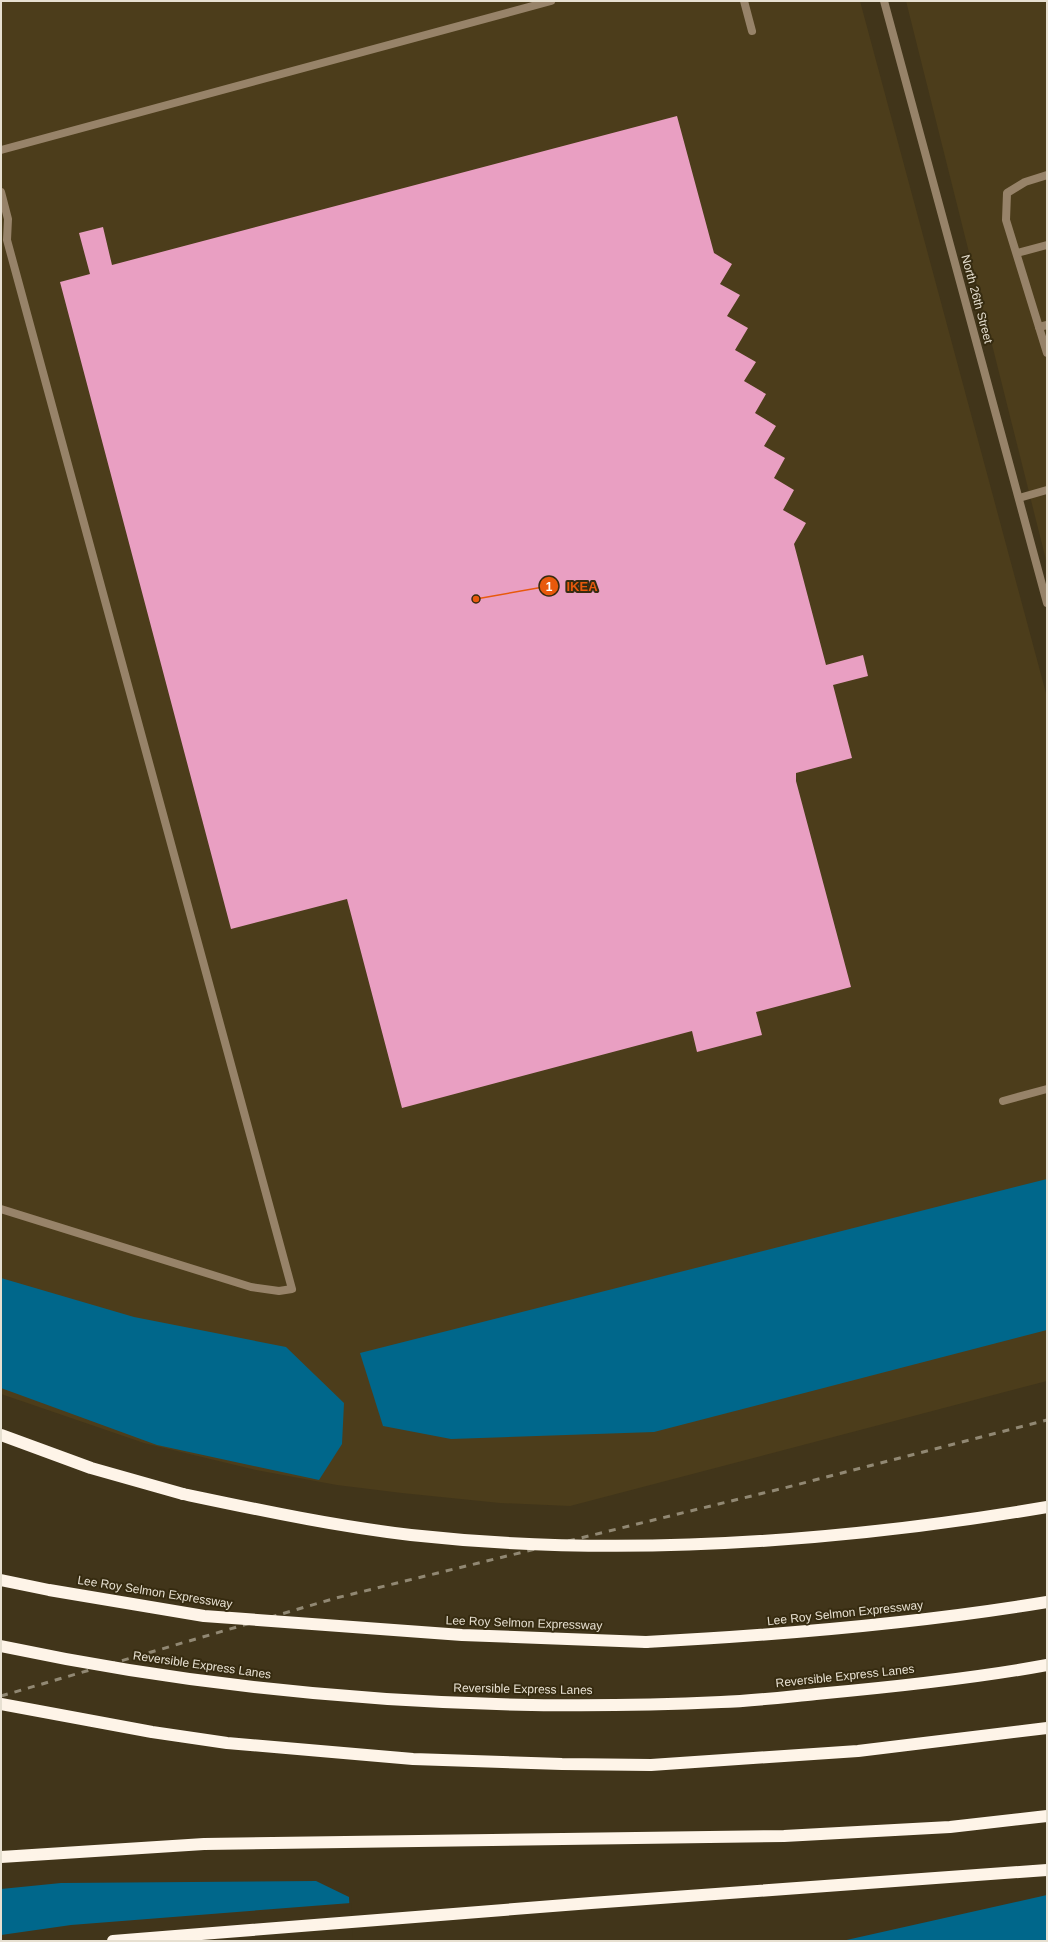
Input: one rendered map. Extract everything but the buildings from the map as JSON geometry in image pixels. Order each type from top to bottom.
[{"type":"highway","points":[[1,1435],[91,1468],[183,1494],[307,1519],[410,1535],[500,1542],[597,1545],[807,1537],[901,1528],[1047,1507]]},
{"type":"highway","name":"Lee Roy Selmon Expressway","points":[[1,1580],[49,1590],[204,1616],[462,1636],[646,1642],[754,1637],[867,1626],[1047,1602]]},
{"type":"highway","name":"Reversible Express Lanes","points":[[1,1646],[74,1661],[286,1690],[408,1701],[559,1706],[731,1701],[882,1688],[1008,1672],[1047,1665]]},
{"type":"highway","points":[[1,1704],[152,1732],[227,1743],[305,1751],[433,1760],[651,1765],[858,1751],[1047,1729]]},
{"type":"highway","points":[[1,1857],[204,1844],[784,1836],[950,1827],[1047,1816]]},
{"type":"highway","points":[[113,1941],[583,1904],[1047,1870]]},
{"type":"street","points":[[1,150],[551,1]]},
{"type":"street","points":[[744,1],[752,31]]},
{"type":"street","name":"North 26th Street","points":[[884,1],[1047,603]]},
{"type":"street","points":[[1047,175],[1025,182],[1008,193],[1006,220],[1043,326],[1047,353]]},
{"type":"street","points":[[1,192],[8,219],[7,240],[292,1289],[272,1290],[251,1287],[1,1209]]},
{"type":"street","points":[[1017,253],[1047,245]]},
{"type":"street","points":[[1019,498],[1047,490]]},
{"type":"street","points":[[1003,1101],[1047,1089]]},
{"type":"shaded area","points":[[1,1],[860,1],[1047,697],[1047,1381],[570,1506],[500,1503],[402,1493],[337,1485],[256,1470],[144,1443],[1,1394]]},
{"type":"shaded area","points":[[906,1],[1047,1],[1047,566],[1045,556]]},
{"type":"water","points":[[1047,1179],[1047,1330],[654,1432],[451,1439],[383,1426],[360,1353]]},
{"type":"water","points":[[1,1278],[134,1317],[286,1347],[344,1403],[342,1444],[319,1480],[157,1445],[1,1388]]},
{"type":"water","points":[[316,1881],[349,1897],[351,1941],[1,1941],[1,1889],[61,1883]]},
{"type":"water","points":[[1047,1895],[1047,1941],[842,1941]]},
{"type":"pier","points":[[351,1903],[353,1941],[1,1941],[1,1935],[71,1925]]},
{"type":"railway","points":[[1,1696],[336,1598],[784,1488],[1047,1420]]},
{"type":"place","name":"IKEA","points":[[476,599]]}]
